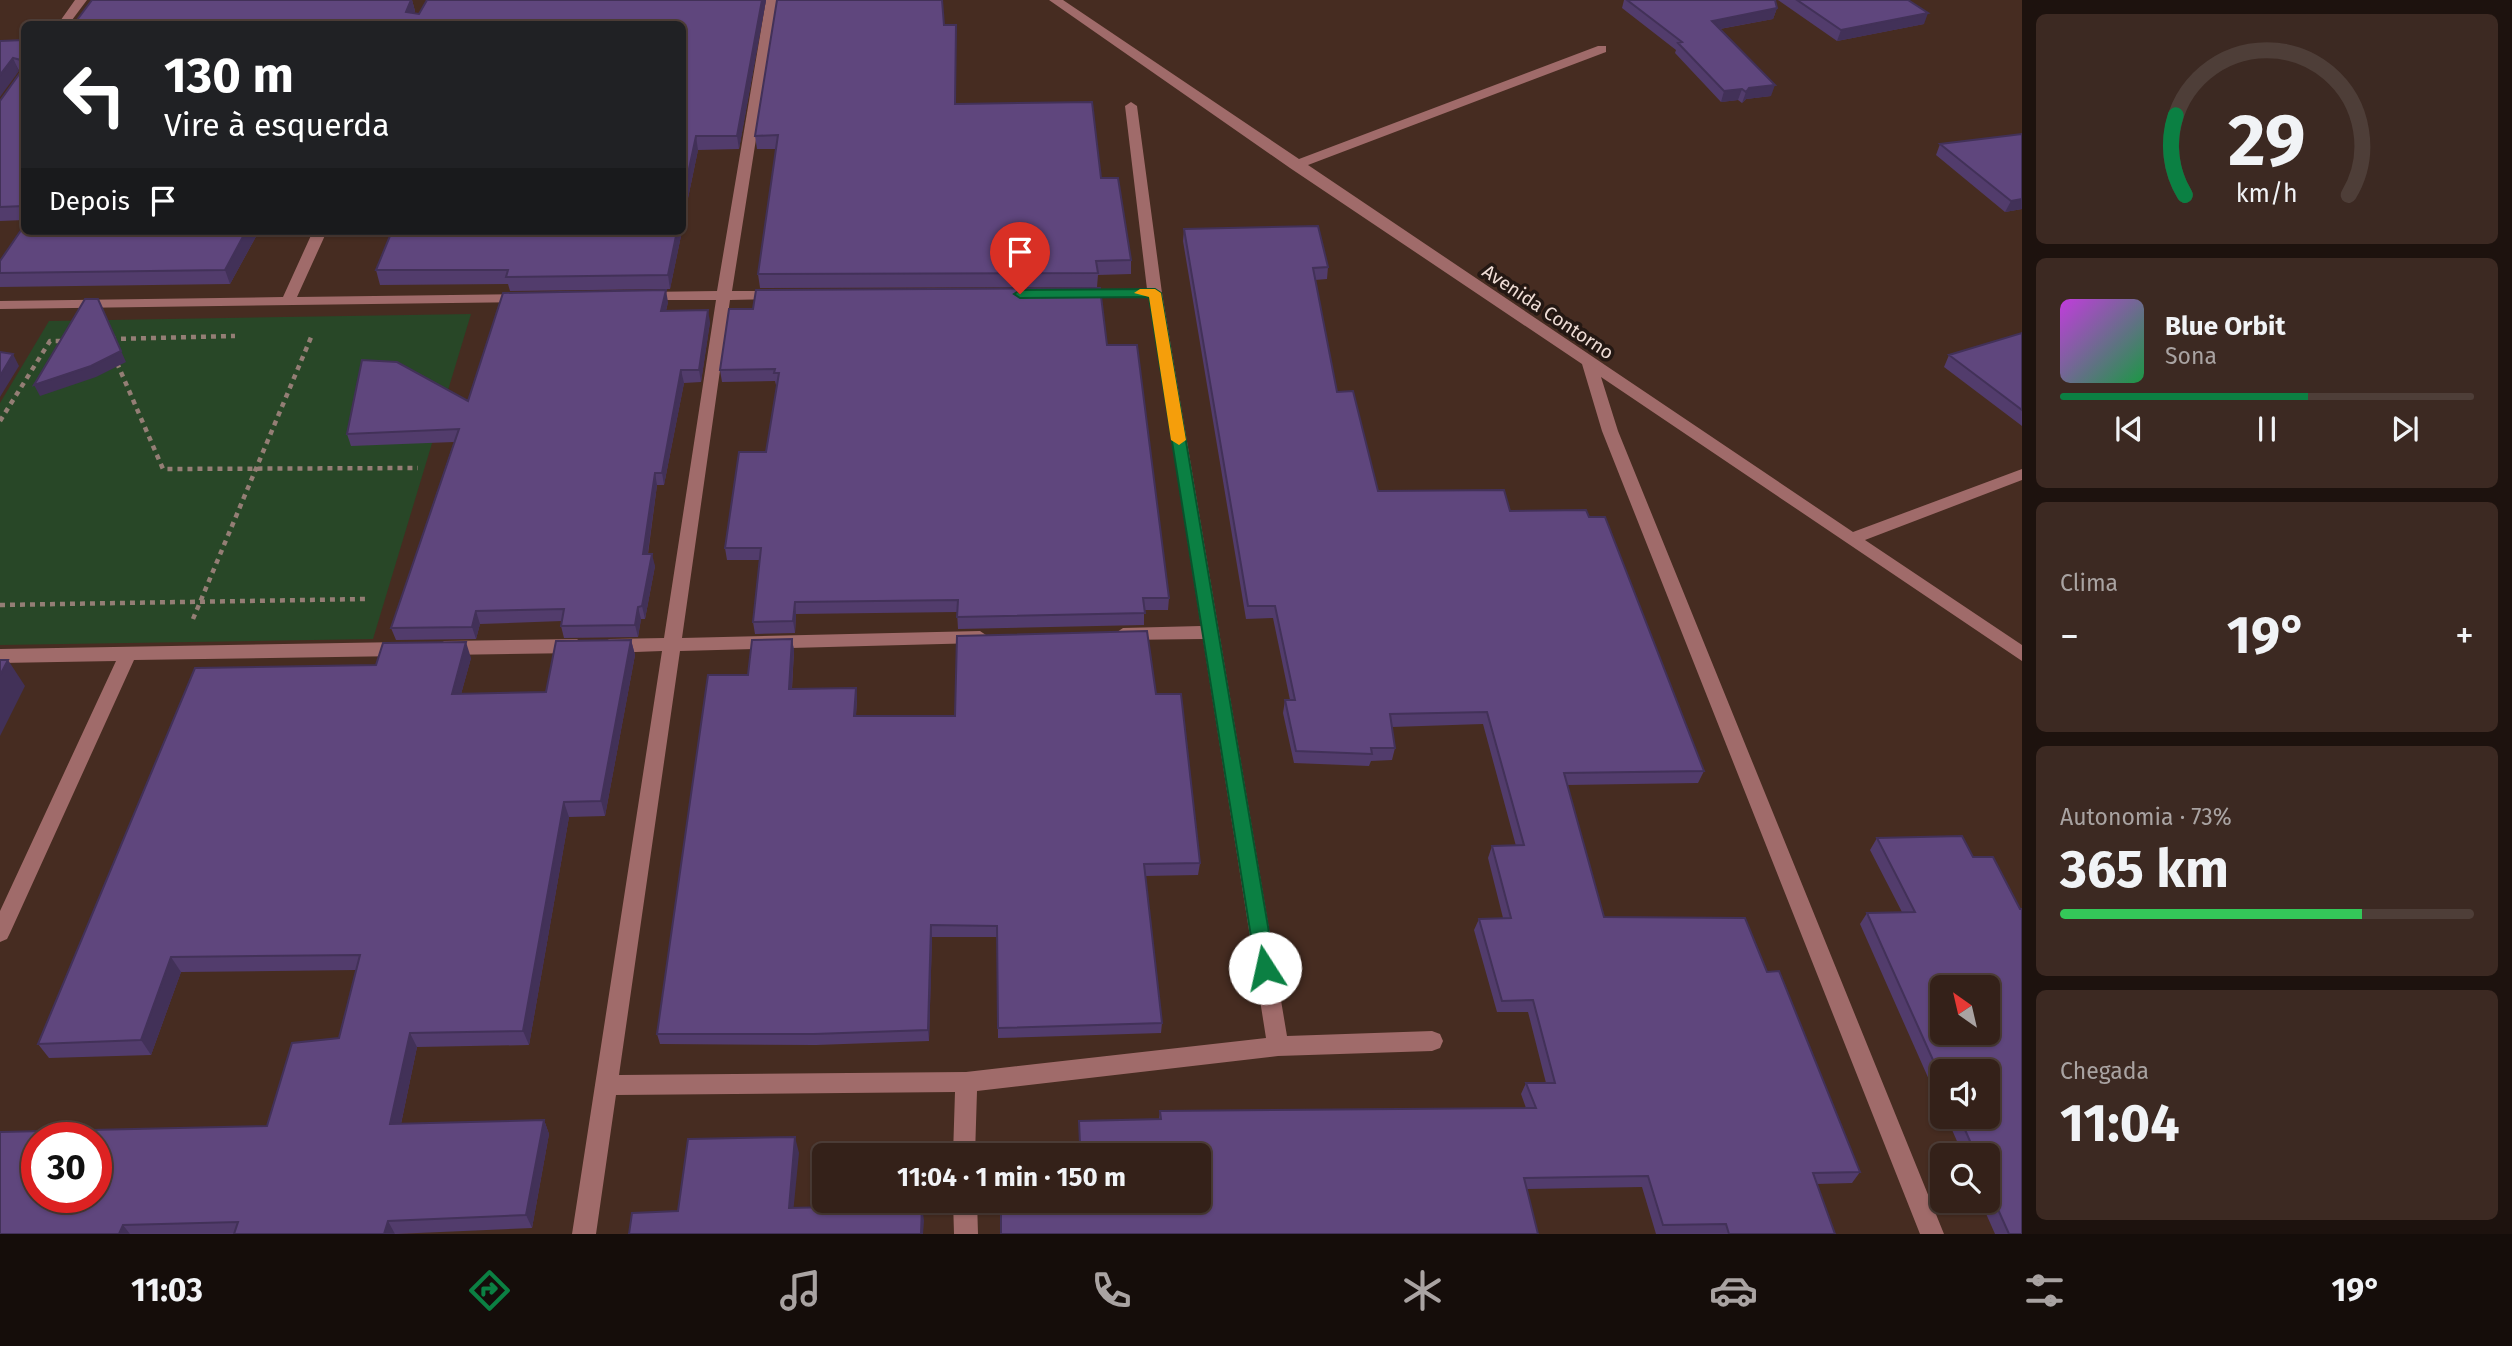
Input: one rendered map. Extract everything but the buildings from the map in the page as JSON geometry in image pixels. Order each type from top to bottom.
[{"type":"street","points":[[65,21],[81,0]]},
{"type":"street","points":[[584,1234],[724,295],[772,0]]},
{"type":"street","name":"Avenida Contorno","points":[[1055,0],[1295,165],[2022,654]]},
{"type":"street","points":[[1295,165],[1602,49]]},
{"type":"street","points":[[1130,106],[1155,293],[1278,1046]]},
{"type":"street","points":[[288,301],[318,235]]},
{"type":"street","points":[[1058,294],[1155,293]]},
{"type":"street","points":[[630,296],[794,295]]},
{"type":"street","points":[[0,305],[536,298]]},
{"type":"street","points":[[1588,362],[1610,431],[1932,1234]]},
{"type":"street","points":[[1851,539],[2022,474]]},
{"type":"street","points":[[1099,634],[1209,632]]},
{"type":"street","points":[[0,656],[1003,637]]},
{"type":"street","points":[[0,933],[128,653]]},
{"type":"street","points":[[607,1086],[967,1082],[1278,1046],[1432,1041]]},
{"type":"street","points":[[964,1143],[967,1082]]},
{"type":"street","points":[[965,1213],[965,1234]]},
{"type":"path","points":[[180,652],[309,335],[323,335]]},
{"type":"path","points":[[242,336],[107,340],[163,469],[418,468]]},
{"type":"path","points":[[0,421],[50,341],[73,341]]},
{"type":"path","points":[[0,606],[365,598]]},
{"type":"green space","points":[[471,314],[373,639],[0,645],[0,403],[49,321]]},
{"type":"slow traffic","points":[[1140,293],[1155,293],[1179,440]]},
{"type":"route","points":[[1020,294],[1155,293],[1265,968]]}]
